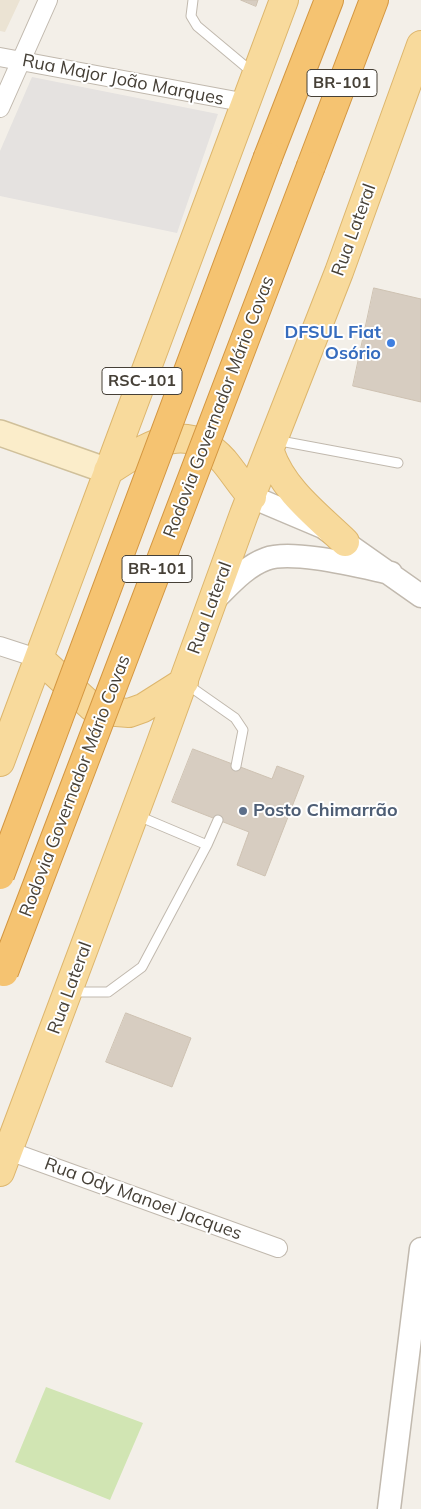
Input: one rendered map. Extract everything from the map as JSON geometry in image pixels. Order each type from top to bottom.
[{"type":"highway","name":"BR-101","points":[[0,875],[328,0]]},
{"type":"highway","name":"Rodovia Governador Mário Covas","points":[[2,977],[374,0]]},
{"type":"main road","name":"RSC-101","points":[[0,762],[40,659],[284,0]]},
{"type":"main road","name":"Rua Lateral","points":[[4,1161],[212,603],[339,272],[421,45]]},
{"type":"main road","points":[[0,433],[108,472],[163,440],[188,438],[207,446],[223,461],[252,497]]},
{"type":"main road","points":[[273,446],[276,470],[288,486],[345,542]]},
{"type":"main road","points":[[40,659],[92,707],[104,711],[129,713],[143,708],[184,682]]},
{"type":"street","points":[[0,108],[48,0]]},
{"type":"street","name":"Rua Major João Marques","points":[[0,57],[247,103]]},
{"type":"street","points":[[252,497],[323,527],[391,573],[421,596]]},
{"type":"street","points":[[212,603],[240,574],[266,558],[289,556],[325,560],[391,573]]},
{"type":"street","points":[[0,646],[40,659]]},
{"type":"street","name":"Rua Ody Manoel Jacques","points":[[4,1161],[278,1248]]},
{"type":"street","points":[[389,1509],[421,1249]]},
{"type":"lane","points":[[193,0],[191,16],[197,26],[257,76]]},
{"type":"lane","points":[[273,446],[398,463]]},
{"type":"lane","points":[[184,682],[235,718],[243,730],[236,766]]},
{"type":"lane","points":[[134,814],[207,845]]},
{"type":"lane","points":[[68,992],[108,992],[142,967],[207,845],[218,820]]},
{"type":"shaded area","points":[[0,0],[20,0],[5,32],[0,31]]},
{"type":"shaded area","points":[[32,77],[218,114],[177,233],[0,196],[0,151]]},
{"type":"green space","points":[[46,1387],[143,1423],[110,1500],[15,1462]]},
{"type":"building","points":[[241,0],[258,0],[256,6]]},
{"type":"building","name":"DFSUL Fiat Osório","points":[[374,288],[421,299],[421,402],[353,386]]},
{"type":"building","name":"Posto Chimarrão","points":[[193,749],[272,779],[277,766],[304,776],[265,876],[237,865],[249,832],[172,802]]},
{"type":"building","points":[[126,1013],[191,1038],[172,1087],[106,1062]]},
{"type":"place","name":"DFSUL Fiat Osório","points":[[391,343]]},
{"type":"place","name":"Posto Chimarrão","points":[[243,811]]}]
